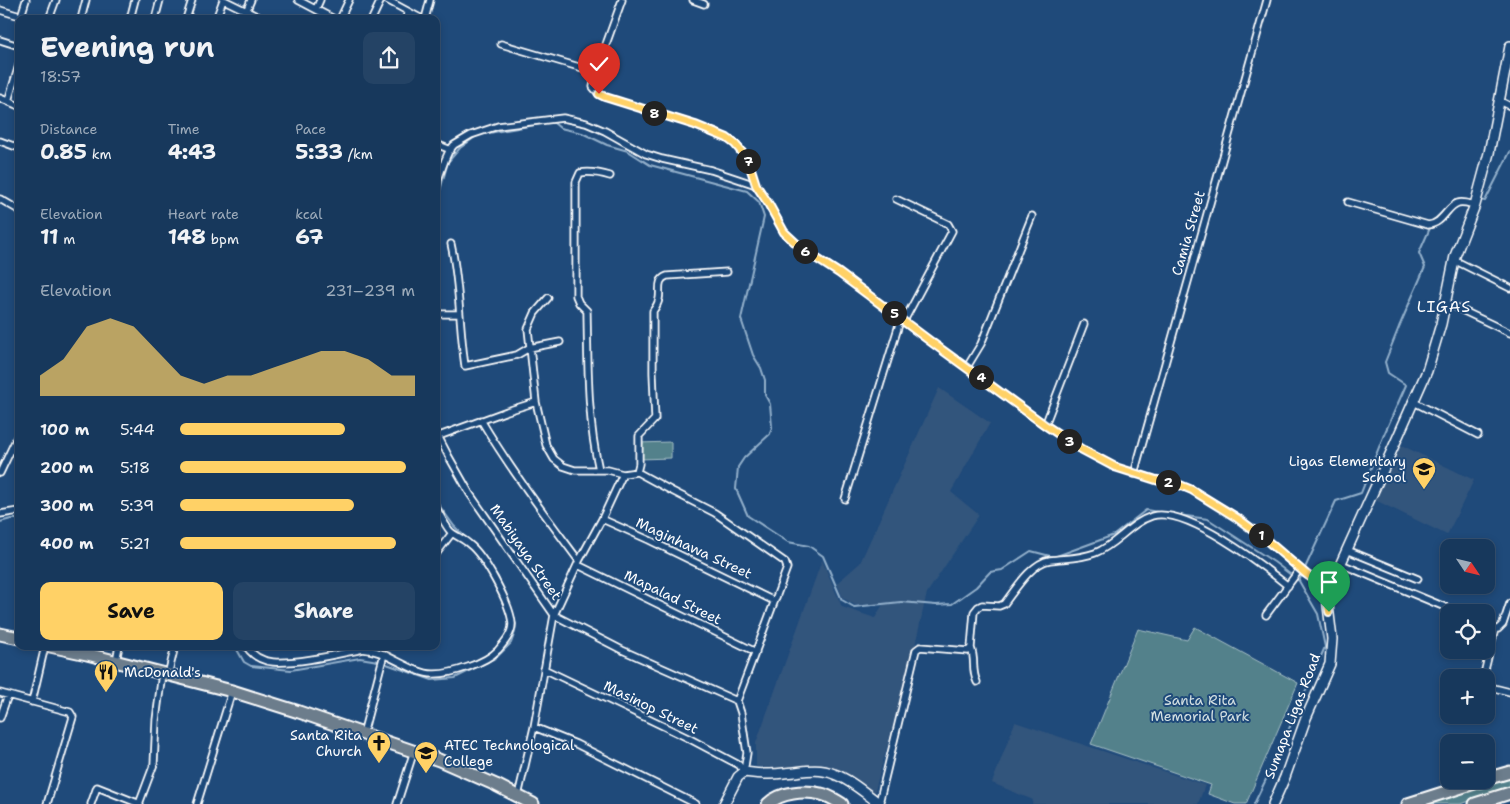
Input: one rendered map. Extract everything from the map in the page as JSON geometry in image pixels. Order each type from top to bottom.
[{"type":"highway","points":[[0,634],[15,637]]},
{"type":"highway","points":[[68,650],[232,691],[363,734],[414,751],[533,804]]},
{"type":"highway","points":[[1495,777],[1510,772]]},
{"type":"highway","points":[[1408,804],[1456,789]]},
{"type":"highway","points":[[768,804],[781,796],[794,792],[807,792],[822,794],[842,804]]},
{"type":"highway","points":[[1475,804],[1510,793]]},
{"type":"main road","points":[[1326,588],[1341,564],[1427,370],[1441,324],[1454,260],[1474,205],[1491,142],[1510,46]]},
{"type":"main road","name":"Sumapa Ligas Road","points":[[1273,804],[1285,777],[1306,718],[1330,664],[1332,639],[1326,588]]},
{"type":"main road","points":[[724,804],[738,777],[744,772],[760,774],[813,770],[832,773],[844,778],[880,804]]},
{"type":"street","points":[[21,15],[26,0]]},
{"type":"street","points":[[50,15],[56,0]]},
{"type":"street","points":[[82,15],[86,0]]},
{"type":"street","points":[[131,15],[135,0]]},
{"type":"street","points":[[155,15],[160,0]]},
{"type":"street","points":[[187,15],[192,0]]},
{"type":"street","points":[[217,15],[223,0],[254,15]]},
{"type":"street","points":[[244,15],[251,0]]},
{"type":"street","points":[[298,0],[327,15]]},
{"type":"street","points":[[316,9],[320,0]]},
{"type":"street","points":[[342,15],[349,0]]},
{"type":"street","points":[[374,15],[381,0]]},
{"type":"street","points":[[387,0],[415,15]]},
{"type":"street","points":[[424,15],[430,0]]},
{"type":"street","points":[[622,0],[596,72],[593,87],[597,92],[605,97],[695,125],[727,138],[745,156],[756,185],[784,232],[803,250],[839,273],[1045,425],[1081,449],[1115,467],[1192,490],[1237,518],[1264,538],[1299,571],[1326,588]]},
{"type":"street","points":[[693,0],[704,4]]},
{"type":"street","name":"Camia Street","points":[[1134,474],[1267,0]]},
{"type":"street","points":[[0,10],[18,15]]},
{"type":"street","points":[[0,40],[15,45]]},
{"type":"street","points":[[501,44],[596,72]]},
{"type":"street","points":[[8,101],[15,82]]},
{"type":"street","points":[[0,98],[15,104]]},
{"type":"street","points":[[1500,101],[1510,106]]},
{"type":"street","points":[[440,172],[444,160],[454,145],[471,134],[498,126],[564,118],[586,123],[605,131],[646,154],[711,170],[756,185]]},
{"type":"street","points":[[0,141],[15,147]]},
{"type":"street","points":[[440,146],[450,150]]},
{"type":"street","points":[[600,470],[592,438],[587,312],[576,296],[576,182],[580,174],[584,172],[596,172],[610,176]]},
{"type":"street","points":[[0,199],[15,208]]},
{"type":"street","points":[[845,499],[903,320],[952,232],[948,224],[896,199]]},
{"type":"street","points":[[1348,202],[1428,225],[1433,225],[1455,204],[1460,202],[1474,205]]},
{"type":"street","points":[[967,368],[981,344],[1032,216]]},
{"type":"street","points":[[451,244],[456,269],[465,366],[517,355],[529,348],[560,342]]},
{"type":"street","points":[[1454,260],[1510,288]]},
{"type":"street","points":[[637,472],[639,464],[639,436],[655,419],[652,373],[653,311],[658,304],[660,281],[667,276],[727,272]]},
{"type":"street","points":[[548,298],[535,314],[528,329],[536,402],[546,445],[554,459],[563,466],[575,470],[608,470],[623,474],[637,472],[715,512],[785,562],[787,568],[737,701],[741,713],[746,753],[744,772]]},
{"type":"street","points":[[1446,302],[1510,333]]},
{"type":"street","points":[[440,314],[459,314]]},
{"type":"street","points":[[1045,425],[1084,324]]},
{"type":"street","points":[[1412,401],[1478,435]]},
{"type":"street","points":[[440,433],[536,402]]},
{"type":"street","points":[[481,420],[497,448],[578,563]]},
{"type":"street","name":"Mabiyaya Street","points":[[440,440],[470,494],[554,614],[622,650],[737,701]]},
{"type":"street","points":[[0,473],[15,441]]},
{"type":"street","points":[[518,796],[534,727],[554,614],[623,474]]},
{"type":"street","points":[[0,514],[15,512]]},
{"type":"street","points":[[375,650],[383,656],[433,674],[453,672],[493,655],[508,636],[512,624],[510,614],[494,576],[470,544],[452,532],[440,514]]},
{"type":"street","points":[[977,682],[973,673],[974,656],[971,648],[974,612],[978,607],[982,605],[999,606],[1004,604],[1028,572],[1041,563],[1048,560],[1068,560],[1085,557],[1099,551],[1151,516],[1160,515],[1185,520],[1233,545],[1290,584]]},
{"type":"street","name":"Maginhawa Street","points":[[602,520],[649,540],[774,601]]},
{"type":"street","points":[[440,548],[452,532]]},
{"type":"street","points":[[1347,550],[1418,579]]},
{"type":"street","name":"Mapalad Street","points":[[578,563],[756,652]]},
{"type":"street","points":[[1341,564],[1440,605]]},
{"type":"street","points":[[1266,615],[1299,571]]},
{"type":"street","points":[[1495,629],[1498,629],[1503,624],[1510,603]]},
{"type":"street","points":[[880,804],[916,650],[920,647],[968,652],[971,648]]},
{"type":"street","points":[[32,702],[44,650]]},
{"type":"street","points":[[116,661],[118,650]]},
{"type":"street","points":[[91,804],[97,787],[140,804],[154,764],[156,720],[165,674],[174,650]]},
{"type":"street","points":[[249,650],[256,656],[271,662],[291,662],[363,650]]},
{"type":"street","points":[[363,734],[383,656]]},
{"type":"street","name":"Masinop Street","points":[[544,669],[688,738],[739,765],[744,772]]},
{"type":"street","points":[[1495,688],[1510,692]]},
{"type":"street","points":[[197,804],[232,691]]},
{"type":"street","points":[[0,693],[70,712],[73,717],[47,804]]},
{"type":"street","points":[[0,718],[8,695]]},
{"type":"street","points":[[534,727],[576,744],[696,804]]},
{"type":"street","points":[[397,804],[414,751]]},
{"type":"shaded area","points":[[939,388],[990,423],[951,492],[979,515],[927,593],[914,650],[874,794],[837,769],[819,766],[769,769],[756,766],[756,743],[822,560],[842,607],[875,618],[883,604],[855,605],[843,598],[837,583],[860,563]]},
{"type":"shaded area","name":"Ligas Elementary School","points":[[1401,445],[1474,480],[1447,535],[1375,500]]},
{"type":"shaded area","points":[[1015,722],[1205,785],[1198,804],[1032,804],[1033,800],[992,783]]},
{"type":"green space","points":[[671,442],[671,458],[639,459],[639,443]]},
{"type":"green space","name":"Santa Rita Memorial Park","points":[[1195,627],[1298,683],[1246,804],[1235,804],[1208,794],[1211,785],[1091,744],[1138,629],[1187,640]]},
{"type":"green space","points":[[1510,775],[1510,789],[1460,804],[1425,804],[1469,789],[1495,789],[1495,780]]},
{"type":"waterway","points":[[549,122],[554,123],[560,128],[582,133],[607,145],[628,151],[650,165],[747,191],[759,202],[764,217],[741,319],[753,355],[761,368],[765,380],[765,395],[770,404],[772,427],[770,434],[744,458],[738,467],[736,489],[748,516],[788,542],[809,546],[823,556],[842,600],[854,607],[901,602],[936,605],[952,604],[976,587],[990,572],[1002,570],[1031,551],[1054,557],[1114,535],[1146,510],[1164,513]]},
{"type":"waterway","points":[[483,134],[540,124]]},
{"type":"waterway","points":[[440,191],[448,162],[460,148],[478,135]]},
{"type":"waterway","points":[[1480,200],[1485,201],[1510,152]]},
{"type":"waterway","points":[[1433,221],[1454,200],[1460,200]]},
{"type":"waterway","points":[[1299,581],[1336,501],[1361,493],[1406,385],[1388,373],[1385,362],[1425,267],[1419,253],[1430,228]]},
{"type":"waterway","points":[[440,507],[454,526],[466,538]]},
{"type":"waterway","points":[[1171,514],[1208,519],[1274,562],[1299,581],[1318,614],[1325,647],[1254,804]]},
{"type":"waterway","points":[[0,522],[15,519]]},
{"type":"waterway","points":[[492,569],[498,577],[501,586]]},
{"type":"waterway","points":[[237,650],[244,662],[251,666],[291,670],[360,658],[378,661],[432,680],[455,678],[497,657],[511,643],[515,632],[516,624],[514,619]]},
{"type":"place","name":"Ligas Elementary School","points":[[1424,490]]},
{"type":"place","name":"McDonald's","points":[[106,693]]},
{"type":"place","name":"Santa Rita Church","points":[[379,764]]},
{"type":"place","name":"ATEC Technological College","points":[[426,774]]},
{"type":"district","name":"LIGAS","points":[[1444,306]]},
{"type":"route","points":[[599,94],[652,113],[695,125],[727,138],[745,156],[756,185],[784,232],[803,250],[839,273],[1045,425],[1081,449],[1115,467],[1192,490],[1237,518],[1326,588],[1329,612]]}]
